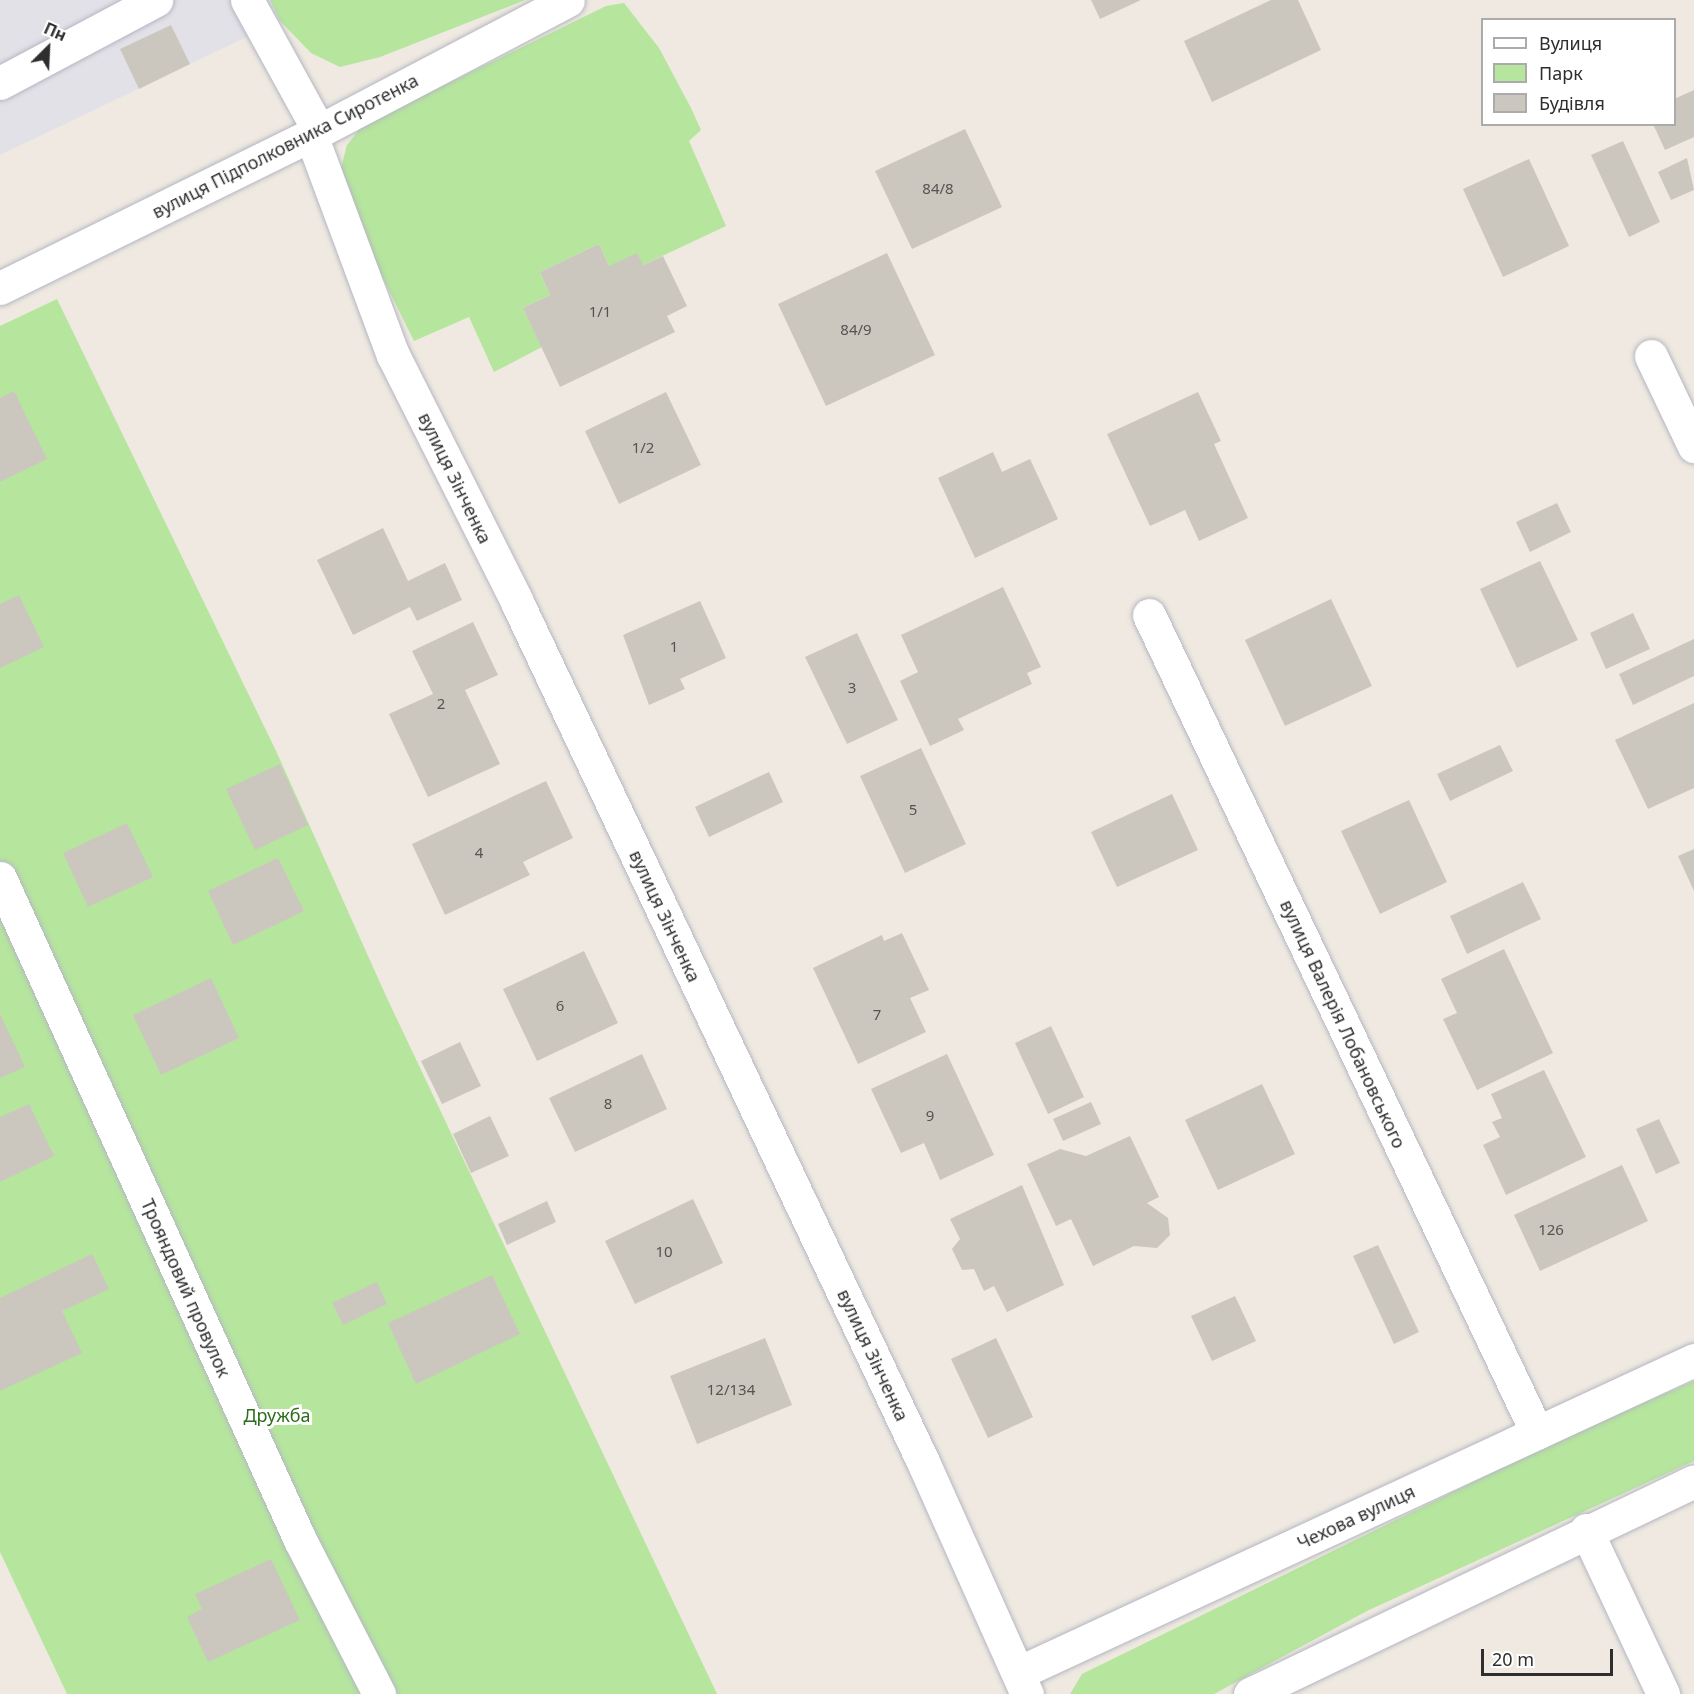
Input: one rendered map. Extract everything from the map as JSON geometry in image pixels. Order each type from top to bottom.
[{"type":"street","points":[[0,83],[156,0]]},
{"type":"street","name":"вулиця Зінченка","points":[[247,0],[315,133],[393,355],[516,600],[924,1464],[1022,1684]]},
{"type":"street","name":"вулиця Підполковника Сиротенка","points":[[0,288],[315,133],[567,0]]},
{"type":"street","points":[[1651,356],[1694,446]]},
{"type":"street","name":"вулиця Валерія Лобановського","points":[[1149,615],[1537,1433]]},
{"type":"street","name":"Трояндовий провулок","points":[[0,878],[300,1540],[379,1694]]},
{"type":"street","name":"Чехова вулиця","points":[[1022,1684],[1537,1433],[1694,1360]]},
{"type":"street","points":[[1250,1694],[1586,1530],[1694,1480]]},
{"type":"street","points":[[1586,1530],[1663,1694]]},
{"type":"shaded area","points":[[0,0],[324,0],[0,155]]},
{"type":"green space","points":[[270,0],[525,0],[380,57],[340,67],[311,53],[280,21]]},
{"type":"green space","points":[[624,3],[659,48],[691,108],[701,130],[689,141],[726,226],[643,265],[609,266],[599,244],[540,272],[550,295],[523,308],[542,347],[494,372],[469,317],[414,341],[366,244],[341,168],[347,145],[363,125],[606,6]]},
{"type":"green space","name":"Дружба","points":[[57,299],[277,753],[386,996],[717,1694],[67,1694],[0,1552],[0,326]]},
{"type":"green space","points":[[1694,1381],[1694,1461],[1367,1611],[1214,1694],[1070,1694],[1082,1674],[1559,1440]]},
{"type":"building","points":[[1091,0],[1141,0],[1100,19]]},
{"type":"building","points":[[1271,0],[1298,0],[1321,50],[1212,102],[1184,41]]},
{"type":"building","points":[[171,25],[190,64],[139,89],[120,49]]},
{"type":"building","points":[[1694,90],[1694,137],[1665,150],[1654,126],[1676,126],[1676,98]]},
{"type":"building","points":[[965,129],[1002,207],[912,249],[875,171]]},
{"type":"building","points":[[1623,141],[1660,222],[1629,237],[1591,155]]},
{"type":"building","points":[[1687,158],[1694,190],[1671,200],[1658,172]]},
{"type":"building","points":[[1529,159],[1569,246],[1503,277],[1463,189]]},
{"type":"building","points":[[599,244],[609,266],[637,253],[643,265],[663,256],[687,306],[667,316],[675,332],[560,387],[523,308],[550,295],[540,272]]},
{"type":"building","points":[[887,253],[935,355],[826,406],[778,304]]},
{"type":"building","points":[[14,391],[47,459],[0,482],[0,398]]},
{"type":"building","points":[[666,392],[701,465],[619,504],[585,431]]},
{"type":"building","points":[[1198,392],[1221,441],[1214,444],[1248,518],[1199,541],[1185,510],[1150,526],[1107,434]]},
{"type":"building","points":[[993,452],[1002,472],[1030,459],[1058,519],[975,558],[938,478]]},
{"type":"building","points":[[1557,503],[1571,532],[1530,552],[1516,522]]},
{"type":"building","points":[[383,528],[408,581],[445,563],[462,600],[417,621],[410,607],[353,635],[317,560]]},
{"type":"building","points":[[1540,561],[1578,640],[1517,668],[1480,589]]},
{"type":"building","points":[[1003,587],[1041,667],[1027,673],[1032,684],[958,719],[964,730],[930,746],[900,681],[918,672],[901,635]]},
{"type":"building","points":[[19,595],[44,647],[0,668],[0,604]]},
{"type":"building","points":[[1331,599],[1372,686],[1285,726],[1245,640]]},
{"type":"building","points":[[700,601],[726,658],[680,679],[685,689],[649,705],[623,635]]},
{"type":"building","points":[[1633,613],[1650,649],[1606,669],[1590,633]]},
{"type":"building","points":[[473,622],[498,675],[465,690],[500,764],[428,797],[389,714],[433,694],[412,651]]},
{"type":"building","points":[[857,633],[898,720],[847,744],[805,657]]},
{"type":"building","points":[[1694,639],[1694,676],[1633,705],[1619,674]]},
{"type":"building","points":[[1694,703],[1694,788],[1648,809],[1615,740]]},
{"type":"building","points":[[1500,745],[1513,771],[1450,801],[1437,774]]},
{"type":"building","points":[[921,748],[966,844],[905,873],[860,776]]},
{"type":"building","points":[[280,764],[308,825],[255,850],[226,789]]},
{"type":"building","points":[[769,772],[783,802],[709,837],[695,807]]},
{"type":"building","points":[[546,781],[573,838],[523,862],[530,875],[445,915],[412,844]]},
{"type":"building","points":[[1172,794],[1198,850],[1117,887],[1091,832]]},
{"type":"building","points":[[1409,800],[1447,882],[1380,914],[1341,831]]},
{"type":"building","points":[[127,823],[153,877],[88,907],[63,853]]},
{"type":"building","points":[[1694,849],[1694,891],[1678,856]]},
{"type":"building","points":[[278,858],[304,911],[233,945],[208,891]]},
{"type":"building","points":[[1523,882],[1541,919],[1467,954],[1450,916]]},
{"type":"building","points":[[902,933],[929,990],[910,998],[926,1032],[858,1064],[813,968],[882,935],[884,941]]},
{"type":"building","points":[[1504,949],[1553,1053],[1477,1090],[1443,1019],[1457,1013],[1441,979]]},
{"type":"building","points":[[584,951],[618,1023],[537,1061],[503,989]]},
{"type":"building","points":[[211,978],[239,1038],[161,1075],[133,1015]]},
{"type":"building","points":[[0,1014],[25,1067],[0,1078]]},
{"type":"building","points":[[1051,1026],[1084,1097],[1048,1114],[1015,1043]]},
{"type":"building","points":[[460,1042],[481,1086],[442,1104],[421,1061]]},
{"type":"building","points":[[642,1054],[667,1109],[575,1152],[549,1098]]},
{"type":"building","points":[[947,1054],[994,1155],[940,1180],[924,1143],[901,1153],[871,1089]]},
{"type":"building","points":[[1544,1070],[1586,1157],[1506,1195],[1483,1145],[1500,1137],[1492,1122],[1502,1118],[1491,1094]]},
{"type":"building","points":[[1262,1084],[1295,1154],[1218,1190],[1185,1120]]},
{"type":"building","points":[[1091,1102],[1101,1124],[1063,1141],[1053,1119]]},
{"type":"building","points":[[29,1104],[54,1156],[0,1182],[0,1117]]},
{"type":"building","points":[[490,1116],[509,1156],[471,1173],[453,1134]]},
{"type":"building","points":[[1659,1119],[1680,1163],[1656,1174],[1636,1129]]},
{"type":"building","points":[[1130,1136],[1159,1197],[1147,1203],[1168,1218],[1170,1235],[1157,1248],[1134,1246],[1093,1266],[1071,1219],[1056,1226],[1027,1164],[1060,1149],[1086,1156]]},
{"type":"building","points":[[1622,1165],[1648,1221],[1540,1271],[1514,1215]]},
{"type":"building","points":[[1022,1185],[1064,1285],[1007,1312],[994,1286],[984,1291],[974,1269],[962,1270],[952,1249],[960,1239],[950,1219]]},
{"type":"building","points":[[693,1199],[723,1263],[635,1304],[605,1241]]},
{"type":"building","points":[[547,1201],[556,1222],[507,1245],[498,1224]]},
{"type":"building","points":[[1378,1245],[1419,1332],[1394,1344],[1353,1256]]},
{"type":"building","points":[[92,1254],[109,1289],[62,1311],[82,1353],[0,1391],[0,1298]]},
{"type":"building","points":[[492,1275],[520,1334],[416,1384],[388,1323]]},
{"type":"building","points":[[377,1282],[387,1304],[343,1325],[332,1303]]},
{"type":"building","points":[[1235,1296],[1256,1341],[1212,1361],[1191,1316]]},
{"type":"building","points":[[765,1338],[792,1405],[697,1444],[670,1376]]},
{"type":"building","points":[[996,1338],[1033,1417],[988,1438],[951,1359]]},
{"type":"building","points":[[271,1559],[300,1620],[208,1662],[187,1617],[202,1609],[195,1594]]}]
